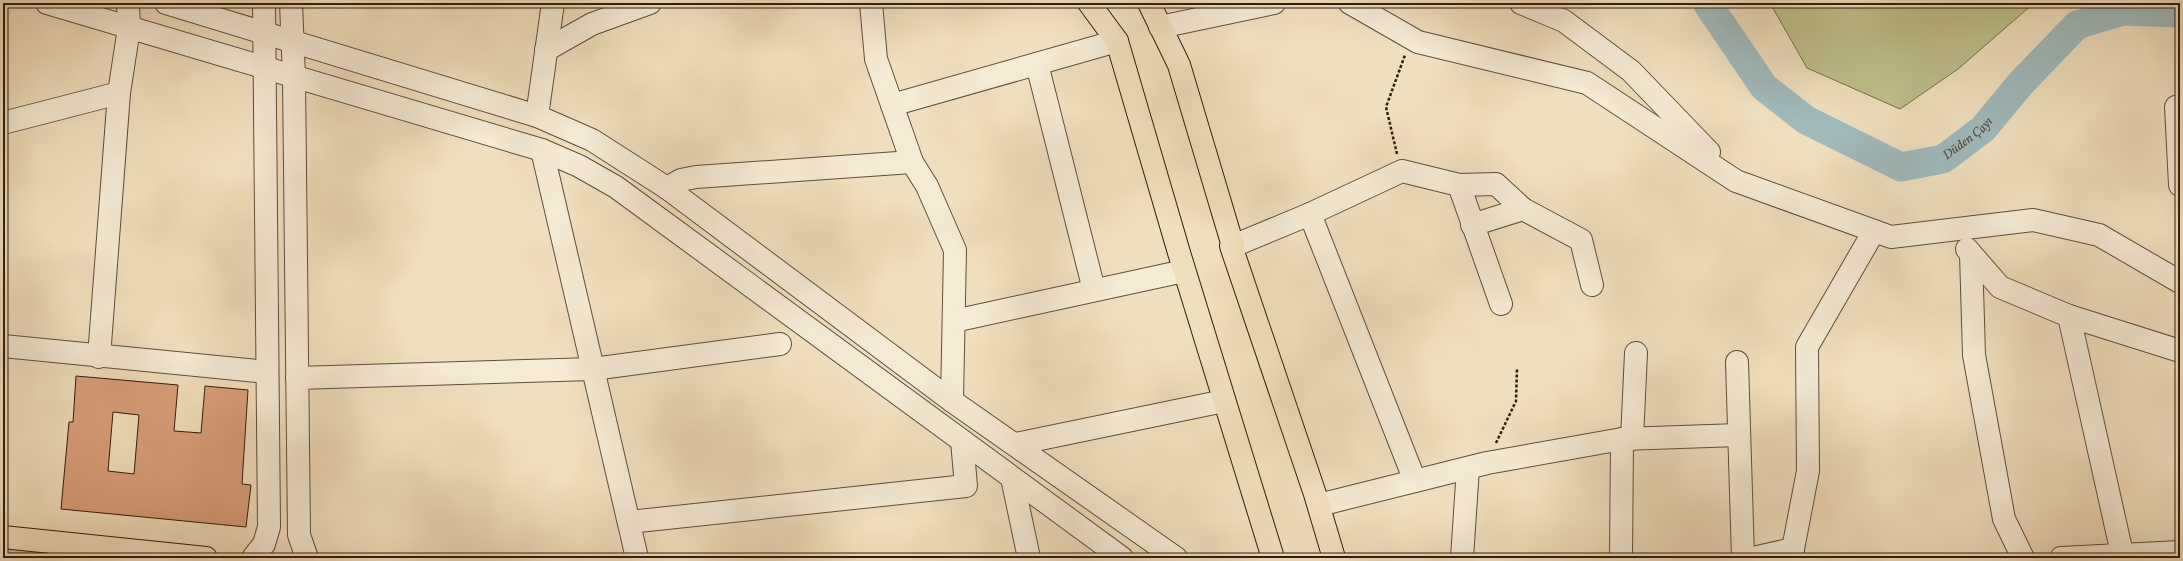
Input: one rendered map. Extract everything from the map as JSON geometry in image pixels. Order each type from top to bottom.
[{"type":"main road","points":[[1089,3],[1117,41],[1184,271],[1273,558]]},
{"type":"main road","points":[[1148,3],[1180,64],[1233,246],[1231,246],[1318,505],[1334,558]]},
{"type":"main road","points":[[3,537],[206,558]]},
{"type":"street","points":[[47,3],[265,69],[542,150],[578,166],[616,187],[1122,558]]},
{"type":"street","points":[[99,357],[119,93],[129,28],[128,3]]},
{"type":"street","points":[[166,3],[293,40],[537,116],[592,140],[667,188],[952,401],[1016,444],[1176,558]]},
{"type":"street","points":[[253,558],[264,544],[269,527],[264,3]]},
{"type":"street","points":[[291,3],[294,77],[299,535],[307,558]]},
{"type":"street","points":[[537,116],[553,3]]},
{"type":"street","points":[[546,50],[592,24],[650,3]]},
{"type":"street","points":[[871,3],[876,58],[912,162],[927,186],[955,250],[952,401]]},
{"type":"street","points":[[1160,27],[1274,3]]},
{"type":"street","points":[[1350,3],[1418,42],[1587,83],[1736,181],[1891,237],[2033,220],[2100,235],[2180,282]]},
{"type":"street","points":[[1521,3],[1564,21],[1631,71],[1736,181]]},
{"type":"street","points":[[892,105],[1117,41]]},
{"type":"street","points":[[1036,64],[1094,290]]},
{"type":"street","points":[[3,123],[119,93]]},
{"type":"street","points":[[2176,106],[2180,185]]},
{"type":"street","points":[[542,150],[637,558]]},
{"type":"street","points":[[667,188],[681,180],[696,177],[912,162]]},
{"type":"street","points":[[1233,246],[1310,214],[1402,171],[1459,185],[1496,184],[1523,209],[1581,240],[1592,285]]},
{"type":"street","points":[[1459,185],[1501,304]]},
{"type":"street","points":[[1472,224],[1523,209]]},
{"type":"street","points":[[1310,214],[1415,481]]},
{"type":"street","points":[[1950,230],[2000,287],[2069,316],[2180,351]]},
{"type":"street","points":[[1753,558],[1793,554],[1808,471],[1807,347],[1874,231]]},
{"type":"street","points":[[1971,254],[1974,355],[2004,519],[2024,558]]},
{"type":"street","points":[[954,321],[1184,271]]},
{"type":"street","points":[[2069,316],[2123,556]]},
{"type":"street","points":[[297,378],[593,369],[780,344]]},
{"type":"street","points":[[3,346],[99,357],[267,372]]},
{"type":"street","points":[[1622,558],[1627,439],[1636,353]]},
{"type":"street","points":[[1737,362],[1743,558]]},
{"type":"street","points":[[1016,444],[1224,401]]},
{"type":"street","points":[[1318,505],[1477,465],[1627,439],[1739,435]]},
{"type":"street","points":[[629,522],[966,486],[962,441]]},
{"type":"street","points":[[1462,558],[1477,465]]},
{"type":"street","points":[[1012,478],[1029,558]]},
{"type":"street","points":[[2061,558],[2180,552]]},
{"type":"path","points":[[1402,171],[1386,107],[1411,38]]},
{"type":"path","points":[[1477,465],[1516,401],[1517,368]]},
{"type":"green space","points":[[1770,3],[2034,3],[1958,69],[1900,109],[1807,68]]},
{"type":"green space","points":[[3,548],[94,558],[3,558]]},
{"type":"building","points":[[76,376],[178,385],[174,431],[201,433],[205,386],[248,390],[242,484],[251,485],[246,527],[61,509],[69,422],[73,422]],"holes":[[[113,412],[139,415],[134,474],[108,471]]]},
{"type":"waterway","name":"Düden Çayı","points":[[1707,3],[1764,87],[1806,120],[1901,167],[1943,159],[1983,129],[2021,83],[2077,25],[2123,11],[2180,13]]}]
